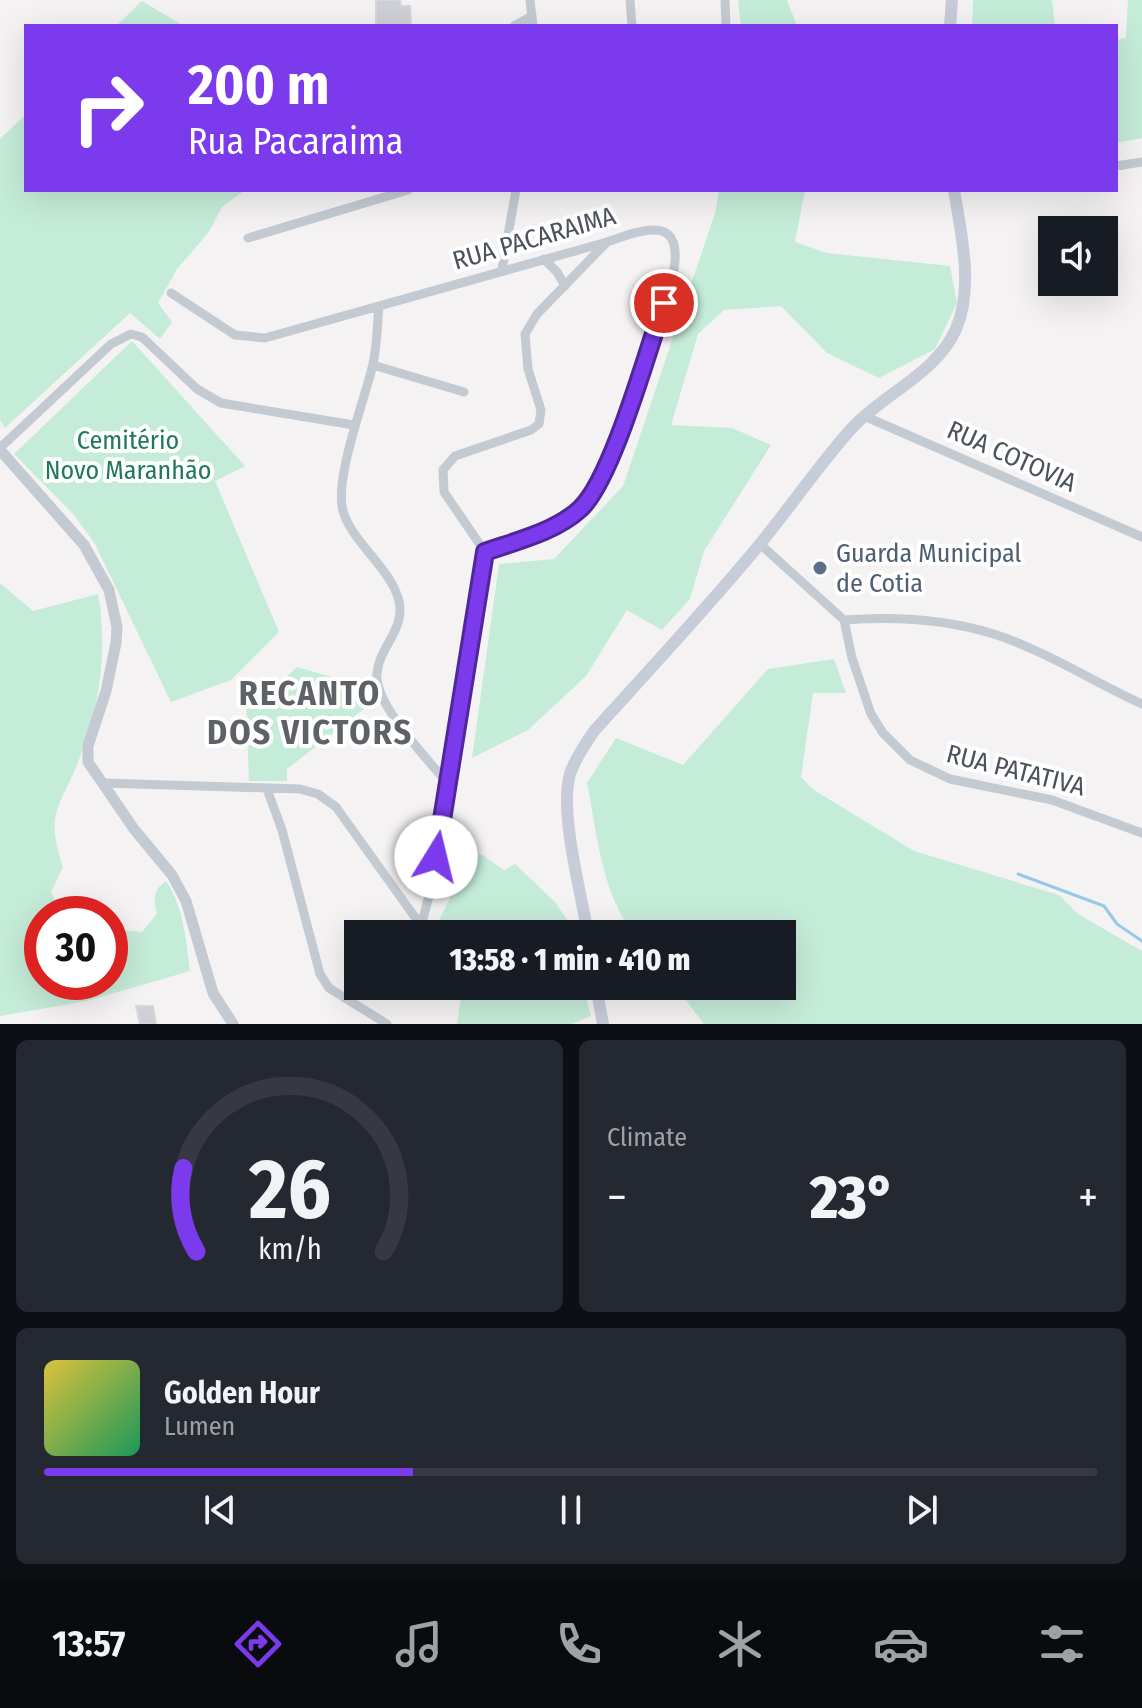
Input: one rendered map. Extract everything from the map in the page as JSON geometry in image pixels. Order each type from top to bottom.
[{"type":"main road","points":[[950,24],[952,0]]},
{"type":"main road","points":[[586,920],[568,810],[569,778],[575,762],[594,731],[760,544],[864,416],[940,354],[957,328],[964,284],[954,192]]},
{"type":"main road","points":[[599,1000],[603,1024]]},
{"type":"street","points":[[530,0],[533,21]]},
{"type":"street","points":[[630,0],[632,24]]},
{"type":"street","points":[[725,0],[726,24]]},
{"type":"street","points":[[1118,166],[1142,162]]},
{"type":"street","points":[[248,238],[401,192]]},
{"type":"street","points":[[502,269],[516,192]]},
{"type":"street","name":"RUA PACARAIMA","points":[[171,293],[235,335],[265,338],[607,242],[645,228],[655,228],[669,235],[678,252],[673,275],[606,469],[590,499],[569,518],[485,552]]},
{"type":"street","points":[[426,920],[485,552],[444,492],[443,470],[455,456],[531,430],[539,424],[541,410],[528,369],[525,334],[537,314],[607,242]]},
{"type":"street","points":[[544,259],[565,286]]},
{"type":"street","points":[[379,307],[373,365],[354,425],[343,490],[343,510],[395,589],[400,609],[396,628],[377,671],[378,686],[385,703],[448,784]]},
{"type":"street","points":[[233,1024],[205,974],[186,901],[172,875],[134,829],[88,762],[88,746],[106,691],[116,643],[117,627],[109,590],[84,545],[0,449],[111,344],[131,334],[142,337],[197,389],[221,403],[354,425]]},
{"type":"street","points":[[373,365],[464,392]]},
{"type":"street","name":"RUA COTOVIA","points":[[864,416],[1142,537]]},
{"type":"street","points":[[760,544],[844,620],[913,618],[981,631],[1001,637],[1142,704]]},
{"type":"street","name":"RUA PATATIVA","points":[[844,620],[852,658],[871,714],[883,733],[910,760],[950,779],[1052,800],[1142,833]]},
{"type":"street","points":[[103,783],[300,789],[318,794],[336,807],[417,920]]},
{"type":"street","points":[[267,789],[282,830],[320,974],[329,988],[387,1024]]},
{"type":"green space","points":[[738,0],[787,0],[796,24],[741,24]]},
{"type":"green space","points":[[973,0],[1052,0],[1055,24],[972,24]]},
{"type":"green space","points":[[1128,0],[1142,0],[1142,138],[1118,143],[1118,40],[1126,38]]},
{"type":"green space","points":[[142,1],[181,24],[118,24]]},
{"type":"green space","points":[[24,116],[24,192],[242,192],[222,207],[209,232],[177,269],[158,303],[172,322],[160,339],[130,313],[5,428],[0,420],[0,139]]},
{"type":"green space","points":[[719,192],[805,192],[795,242],[827,253],[950,266],[957,303],[935,349],[879,378],[827,353],[781,306],[724,310],[698,334],[671,425],[732,428],[771,445],[704,551],[690,599],[662,630],[627,610],[586,676],[528,730],[472,758],[499,564],[554,559],[623,486],[716,210]]},
{"type":"green space","name":"Cemitério Novo Maranhão","points":[[132,341],[245,466],[215,481],[279,632],[231,680],[171,702],[94,542],[73,514],[14,454]]},
{"type":"green space","points":[[0,583],[33,611],[98,594],[102,656],[97,697],[80,757],[61,799],[55,821],[57,848],[63,867],[51,892],[53,896],[24,896],[24,1000],[90,1000],[0,1016]]},
{"type":"green space","points":[[834,659],[846,693],[813,693],[801,777],[814,790],[914,851],[1059,895],[1078,914],[1142,951],[1142,1024],[704,1024],[686,1000],[796,1000],[796,920],[624,920],[607,881],[587,783],[616,738],[683,765],[768,669]]},
{"type":"green space","points":[[297,667],[356,684],[368,706],[287,769],[287,781],[249,781],[246,702],[271,691]]},
{"type":"green space","points":[[452,851],[482,855],[504,870],[515,864],[555,902],[567,920],[439,920],[453,892]]},
{"type":"green space","points":[[166,881],[180,913],[190,971],[128,989],[128,931],[142,932],[157,914],[155,895]]},
{"type":"green space","points":[[461,1000],[587,1000],[591,1016],[572,1024],[457,1024]]},
{"type":"building","points":[[376,0],[400,0],[401,6],[410,6],[411,24],[376,24]]},
{"type":"building","points":[[136,1006],[153,1006],[156,1024],[140,1024]]},
{"type":"waterway","points":[[1018,874],[1104,906],[1117,924],[1142,941]]},
{"type":"place","name":"Guarda Municipal de Cotia","points":[[820,568]]},
{"type":"district","name":"RECANTO DOS VICTORS","points":[[310,712]]},
{"type":"route","points":[[436,857],[485,552],[556,525],[581,509],[590,499],[606,469],[664,303]]}]
